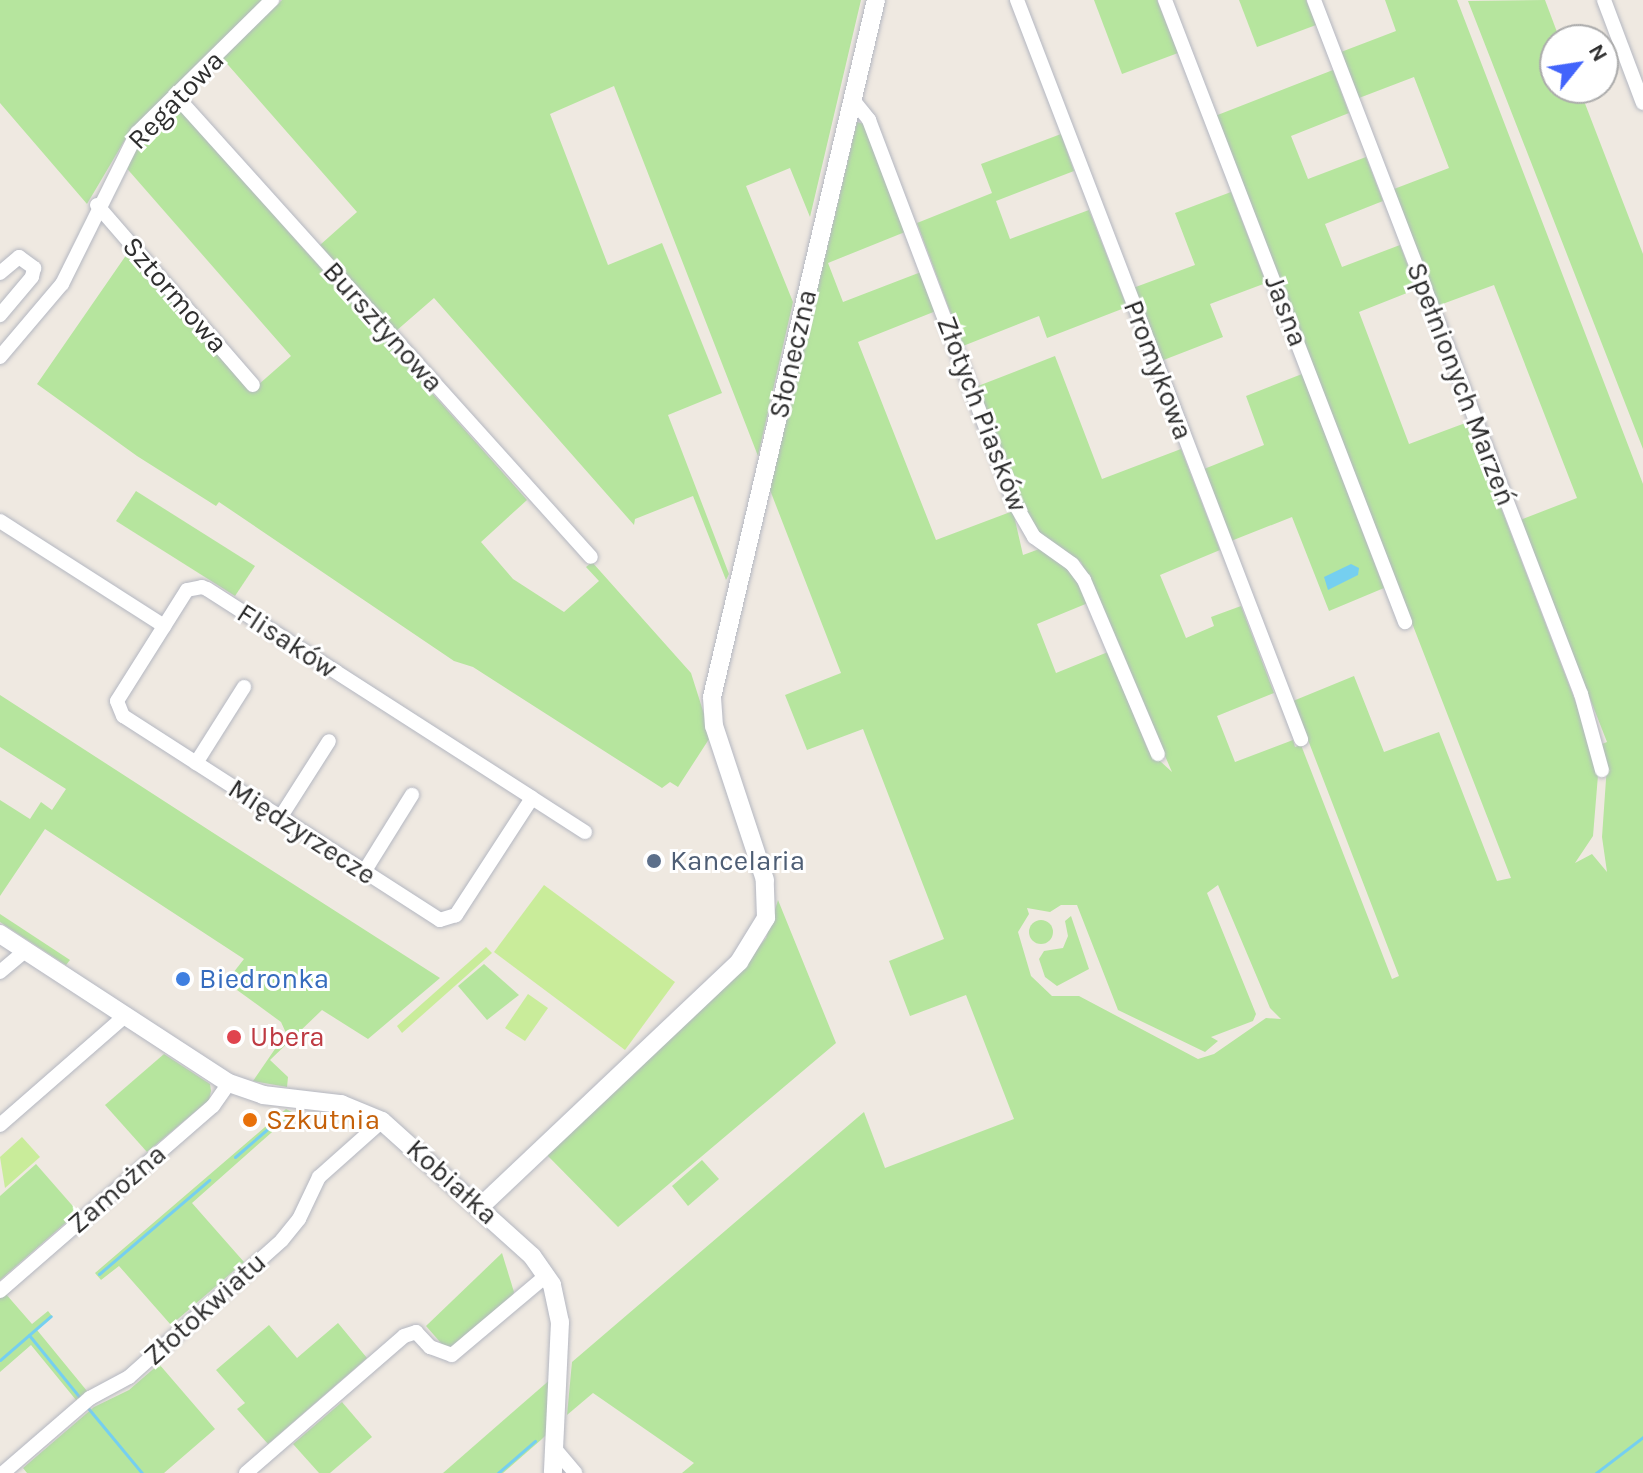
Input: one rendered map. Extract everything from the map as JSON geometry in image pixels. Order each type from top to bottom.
[{"type":"street","name":"Regatowa","points":[[0,357],[62,284],[130,143],[272,0]]},
{"type":"street","name":"Słoneczna","points":[[480,1207],[739,962],[761,931],[768,905],[765,880],[711,708],[876,0]]},
{"type":"street","name":"Promykowa","points":[[1017,0],[1301,739]]},
{"type":"street","name":"Jasna","points":[[1165,0],[1405,622]]},
{"type":"street","name":"Spełnionych Marzeń","points":[[1314,0],[1581,694],[1602,770]]},
{"type":"street","points":[[1604,0],[1643,103]]},
{"type":"street","name":"Bursztynowa","points":[[176,96],[591,557]]},
{"type":"street","name":"Złotych Piasków","points":[[853,100],[874,134],[1015,504],[1034,537],[1072,564],[1084,580],[1158,754]]},
{"type":"street","name":"Sztormowa","points":[[96,209],[253,385]]},
{"type":"street","points":[[0,273],[19,257],[34,268],[0,315]]},
{"type":"street","points":[[0,521],[164,626]]},
{"type":"street","name":"Flisaków","points":[[164,626],[187,590],[207,589],[585,832]]},
{"type":"street","name":"Międzyrzecze","points":[[164,626],[119,696],[117,707],[123,716],[436,918],[452,918],[532,798]]},
{"type":"street","points":[[196,763],[244,687]]},
{"type":"street","points":[[280,818],[329,741]]},
{"type":"street","points":[[364,872],[412,795]]},
{"type":"street","name":"Kobiałka","points":[[0,934],[229,1083],[263,1095],[341,1104],[382,1121],[480,1207],[547,1275],[560,1322],[553,1473]]},
{"type":"street","points":[[0,972],[26,950]]},
{"type":"street","points":[[0,1125],[125,1016]]},
{"type":"street","name":"Zamożna","points":[[0,1291],[213,1106],[229,1083]]},
{"type":"street","name":"Złotokwiatu","points":[[3,1473],[85,1403],[129,1377],[282,1240],[299,1219],[319,1177],[382,1121]]},
{"type":"street","points":[[246,1473],[404,1336],[416,1332],[430,1347],[452,1355],[547,1275]]},
{"type":"street","points":[[556,1450],[575,1473]]},
{"type":"green space","points":[[0,0],[264,0],[126,138],[87,204],[0,103]]},
{"type":"green space","points":[[282,0],[861,0],[810,217],[790,168],[746,186],[793,302],[758,456],[614,86],[550,114],[608,265],[662,243],[722,393],[668,415],[729,574],[726,580],[693,496],[635,519],[634,525],[434,298],[396,331],[320,245],[357,212],[222,58]]},
{"type":"green space","points":[[1094,0],[1157,0],[1178,53],[1122,74]]},
{"type":"green space","points":[[1239,0],[1306,0],[1316,25],[1257,47]]},
{"type":"green space","points":[[1385,0],[1457,0],[1643,484],[1643,1473],[682,1473],[694,1463],[593,1393],[567,1415],[572,1362],[864,1112],[885,1168],[1014,1119],[966,995],[910,1016],[889,961],[944,939],[863,729],[807,750],[785,695],[841,673],[770,490],[857,122],[864,124],[905,232],[828,263],[843,302],[921,272],[936,311],[858,342],[936,540],[1013,511],[1023,555],[1042,548],[1076,575],[1088,603],[1037,624],[1056,673],[1108,652],[1148,750],[1172,772],[1081,562],[1035,533],[1018,500],[978,386],[1055,356],[1102,479],[1181,449],[1220,550],[1160,575],[1186,638],[1214,626],[1211,617],[1241,606],[1274,693],[1217,716],[1235,762],[1293,740],[1295,747],[1301,745],[1392,979],[1399,976],[1293,701],[1354,676],[1384,752],[1439,732],[1497,881],[1511,878],[1215,116],[1333,70],[1349,113],[1291,136],[1308,179],[1366,157],[1383,201],[1325,224],[1342,267],[1400,245],[1417,289],[1359,312],[1409,444],[1468,422],[1599,763],[1593,836],[1575,863],[1592,854],[1607,872],[1602,837],[1607,765],[1602,744],[1607,742],[1520,520],[1577,498],[1494,285],[1437,306],[1394,189],[1449,168],[1414,77],[1359,98],[1341,52],[1396,31]],"holes":[[[1218,885],[1270,1008],[1281,1019],[1266,1018],[1214,1054],[1198,1059],[1079,996],[1052,996],[1031,976],[1018,932],[1029,914],[1027,908],[1050,912],[1061,905],[1077,905],[1118,1010],[1205,1052],[1218,1041],[1211,1037],[1253,1021],[1256,1014],[1207,893]]]},
{"type":"green space","points":[[1545,0],[1554,24],[1539,24],[1539,104],[1585,104],[1643,254],[1643,449],[1468,1]]},
{"type":"green space","points":[[176,105],[527,500],[481,542],[513,579],[564,612],[599,581],[586,567],[592,562],[691,673],[711,736],[678,787],[670,782],[662,788],[473,667],[454,661],[219,502],[216,506],[137,456],[37,384],[129,251],[250,392],[291,356],[123,164],[142,137]]},
{"type":"green space","points":[[1061,134],[1074,171],[996,201],[1010,239],[1089,210],[1127,307],[1047,338],[1039,316],[963,346],[917,223],[992,193],[981,164]]},
{"type":"green space","points":[[1231,192],[1266,283],[1210,304],[1223,337],[1161,361],[1133,288],[1195,265],[1175,213]]},
{"type":"green space","points":[[1302,374],[1384,588],[1329,611],[1292,517],[1231,541],[1204,469],[1264,445],[1246,396]]},
{"type":"green space","points":[[136,491],[255,566],[235,596],[116,521]]},
{"type":"green space","points":[[0,695],[440,978],[368,1039],[322,1010],[270,1060],[288,1077],[287,1087],[253,1081],[286,1033],[281,1022],[226,982],[244,959],[45,829],[0,896],[0,800],[30,819],[41,802],[52,810],[66,789],[0,747]]},
{"type":"green space","points":[[544,885],[675,982],[625,1050],[494,952]]},
{"type":"green space","points":[[778,900],[836,1043],[618,1227],[546,1154],[749,959],[766,938]]},
{"type":"green space","points":[[0,914],[70,960],[66,965],[0,922]]},
{"type":"green space","points":[[1071,916],[1089,969],[1057,986],[1045,977],[1039,959],[1044,951],[1063,948],[1068,936],[1065,921]]},
{"type":"green space","points":[[1041,920],[1050,923],[1053,932],[1050,941],[1041,944],[1032,941],[1029,932],[1032,923]]},
{"type":"green space","points":[[486,947],[492,953],[402,1033],[397,1026]]},
{"type":"green space","points":[[484,964],[519,995],[487,1020],[458,986]]},
{"type":"green space","points":[[528,994],[548,1008],[525,1041],[505,1028]]},
{"type":"green space","points":[[164,1054],[210,1084],[211,1091],[209,1100],[147,1152],[105,1105]]},
{"type":"green space","points":[[286,1109],[298,1115],[288,1118],[192,1203],[244,1262],[171,1325],[119,1266],[101,1280],[95,1273]]},
{"type":"green space","points":[[22,1137],[40,1157],[5,1188],[0,1157]]},
{"type":"green space","points":[[702,1160],[719,1179],[688,1206],[672,1186]]},
{"type":"green space","points":[[36,1164],[78,1212],[0,1280],[0,1196]]},
{"type":"green space","points":[[502,1253],[514,1292],[510,1304],[447,1350],[426,1326]]},
{"type":"green space","points":[[5,1293],[32,1324],[48,1311],[52,1316],[37,1330],[87,1391],[76,1400],[31,1345],[0,1372],[0,1297]]},
{"type":"green space","points":[[338,1323],[367,1358],[268,1444],[237,1409],[245,1403],[216,1370],[269,1325],[297,1358]]},
{"type":"green space","points":[[159,1364],[215,1429],[164,1473],[27,1473],[23,1468],[94,1407],[129,1390]]},
{"type":"green space","points":[[552,1378],[550,1431],[503,1473],[443,1473]]},
{"type":"green space","points":[[342,1402],[372,1437],[330,1473],[319,1473],[293,1444]]},
{"type":"water","points":[[1351,564],[1359,568],[1358,575],[1328,590],[1324,577]]},
{"type":"waterway","points":[[235,1157],[271,1126]]},
{"type":"waterway","points":[[99,1274],[209,1180]]},
{"type":"waterway","points":[[0,1360],[51,1316]]},
{"type":"waterway","points":[[29,1335],[81,1399]]},
{"type":"waterway","points":[[88,1408],[142,1473]]},
{"type":"waterway","points":[[1596,1473],[1643,1437]]},
{"type":"waterway","points":[[498,1473],[535,1441]]},
{"type":"place","name":"Kancelaria","points":[[654,861]]},
{"type":"place","name":"Biedronka","points":[[183,979]]},
{"type":"place","name":"Ubera","points":[[234,1037]]},
{"type":"place","name":"Szkutnia","points":[[250,1120]]}]
